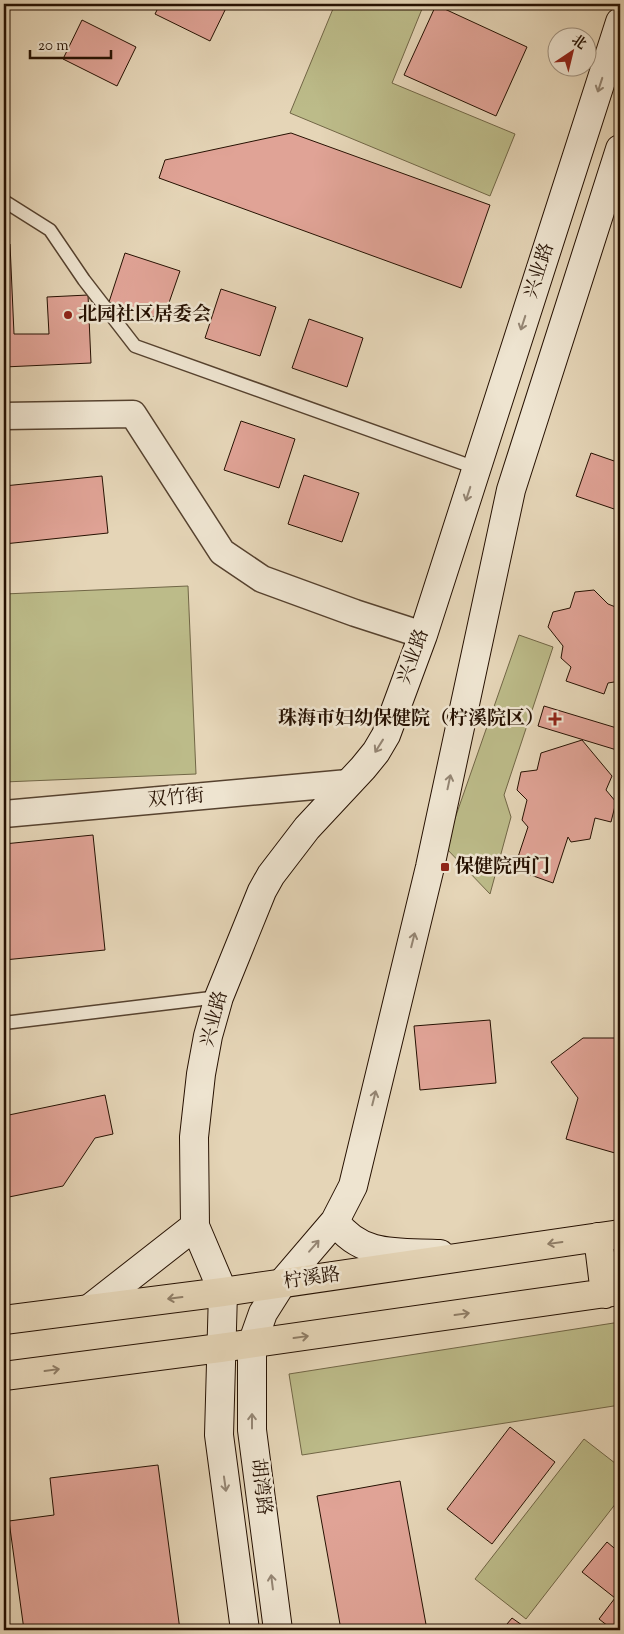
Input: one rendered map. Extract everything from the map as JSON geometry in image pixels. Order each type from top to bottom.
[{"type":"main road","name":"兴业路","points":[[220,1348],[223,1292],[195,1226],[194,1136],[206,1046],[219,997],[254,907],[271,875],[307,828],[372,757],[386,735],[423,634],[620,22]]},
{"type":"main road","name":"兴业路","points":[[252,1344],[263,1313],[282,1283],[335,1222],[353,1186],[423,898],[511,490],[620,149]]},
{"type":"main road","points":[[335,1222],[353,1241],[367,1248],[468,1256]]},
{"type":"main road","points":[[88,1309],[195,1226]]},
{"type":"main road","points":[[4,1376],[252,1344],[613,1293],[609,1235]]},
{"type":"main road","name":"柠溪路","points":[[4,1320],[223,1292],[609,1235]]},
{"type":"main road","name":"胡湾路","points":[[252,1344],[252,1430],[278,1630]]},
{"type":"main road","name":"胡湾路","points":[[220,1348],[218,1435],[245,1630]]},
{"type":"street","points":[[4,416],[132,414],[222,552],[262,579],[355,613],[423,634]]},
{"type":"street","name":"双竹街","points":[[4,814],[348,783]]},
{"type":"lane","points":[[4,201],[50,230],[84,280],[136,346],[476,468]]},
{"type":"lane","points":[[4,1022],[219,997]]},
{"type":"shaded area","points":[[335,4],[424,4],[392,83],[515,134],[490,196],[290,113]]},
{"type":"shaded area","points":[[188,586],[196,774],[4,782],[4,594]]},
{"type":"shaded area","points":[[519,635],[553,647],[504,795],[511,817],[490,894],[445,847]]},
{"type":"shaded area","points":[[620,1322],[620,1405],[302,1455],[289,1374]]},
{"type":"shaded area","points":[[584,1439],[620,1467],[620,1498],[526,1619],[475,1579]]},
{"type":"building","points":[[160,4],[228,4],[210,41],[155,14]]},
{"type":"building","points":[[436,5],[527,47],[496,116],[404,75]]},
{"type":"building","points":[[82,20],[136,47],[117,86],[63,59]]},
{"type":"building","points":[[291,133],[490,205],[461,288],[159,178],[165,160]]},
{"type":"building","name":"北园社区居委会","points":[[4,244],[10,244],[14,334],[49,334],[47,297],[88,295],[91,363],[4,367]]},
{"type":"building","points":[[125,253],[180,271],[163,320],[109,302]]},
{"type":"building","points":[[221,289],[276,307],[260,356],[205,338]]},
{"type":"building","points":[[309,319],[363,338],[347,387],[292,368]]},
{"type":"building","points":[[241,421],[295,439],[279,488],[224,470]]},
{"type":"building","points":[[591,453],[620,463],[620,511],[576,496]]},
{"type":"building","points":[[304,475],[359,493],[342,542],[288,524]]},
{"type":"building","points":[[102,476],[108,533],[4,544],[4,486]]},
{"type":"building","points":[[594,590],[608,604],[620,607],[620,681],[608,683],[604,694],[566,681],[571,667],[561,658],[563,646],[548,627],[553,612],[570,608],[575,592]]},
{"type":"building","points":[[544,706],[620,729],[620,751],[538,726]]},
{"type":"building","points":[[582,740],[612,776],[606,790],[616,802],[611,822],[595,818],[590,839],[571,842],[568,837],[553,883],[514,869],[528,827],[522,820],[527,800],[517,790],[521,772],[537,770],[541,753]]},
{"type":"building","points":[[93,835],[105,950],[4,960],[4,844]]},
{"type":"building","points":[[490,1020],[496,1083],[420,1090],[414,1026]]},
{"type":"building","points":[[583,1038],[620,1038],[620,1137],[615,1153],[566,1139],[578,1098],[551,1062]]},
{"type":"building","points":[[105,1095],[113,1134],[95,1138],[63,1186],[4,1198],[4,1116]]},
{"type":"building","points":[[510,1427],[555,1462],[492,1544],[447,1509]]},
{"type":"building","points":[[158,1465],[180,1630],[24,1630],[9,1521],[54,1515],[50,1478]]},
{"type":"building","points":[[400,1481],[427,1630],[341,1630],[317,1496]]},
{"type":"building","points":[[607,1542],[620,1553],[620,1630],[613,1630],[599,1619],[615,1598],[582,1572]]},
{"type":"building","points":[[512,1618],[529,1630],[502,1630]]},
{"type":"place","name":"北园社区居委会","points":[[68,315]]},
{"type":"place","name":"珠海市妇幼保健院（柠溪院区）","points":[[555,719]]},
{"type":"place","name":"保健院西门","points":[[445,867]]}]
